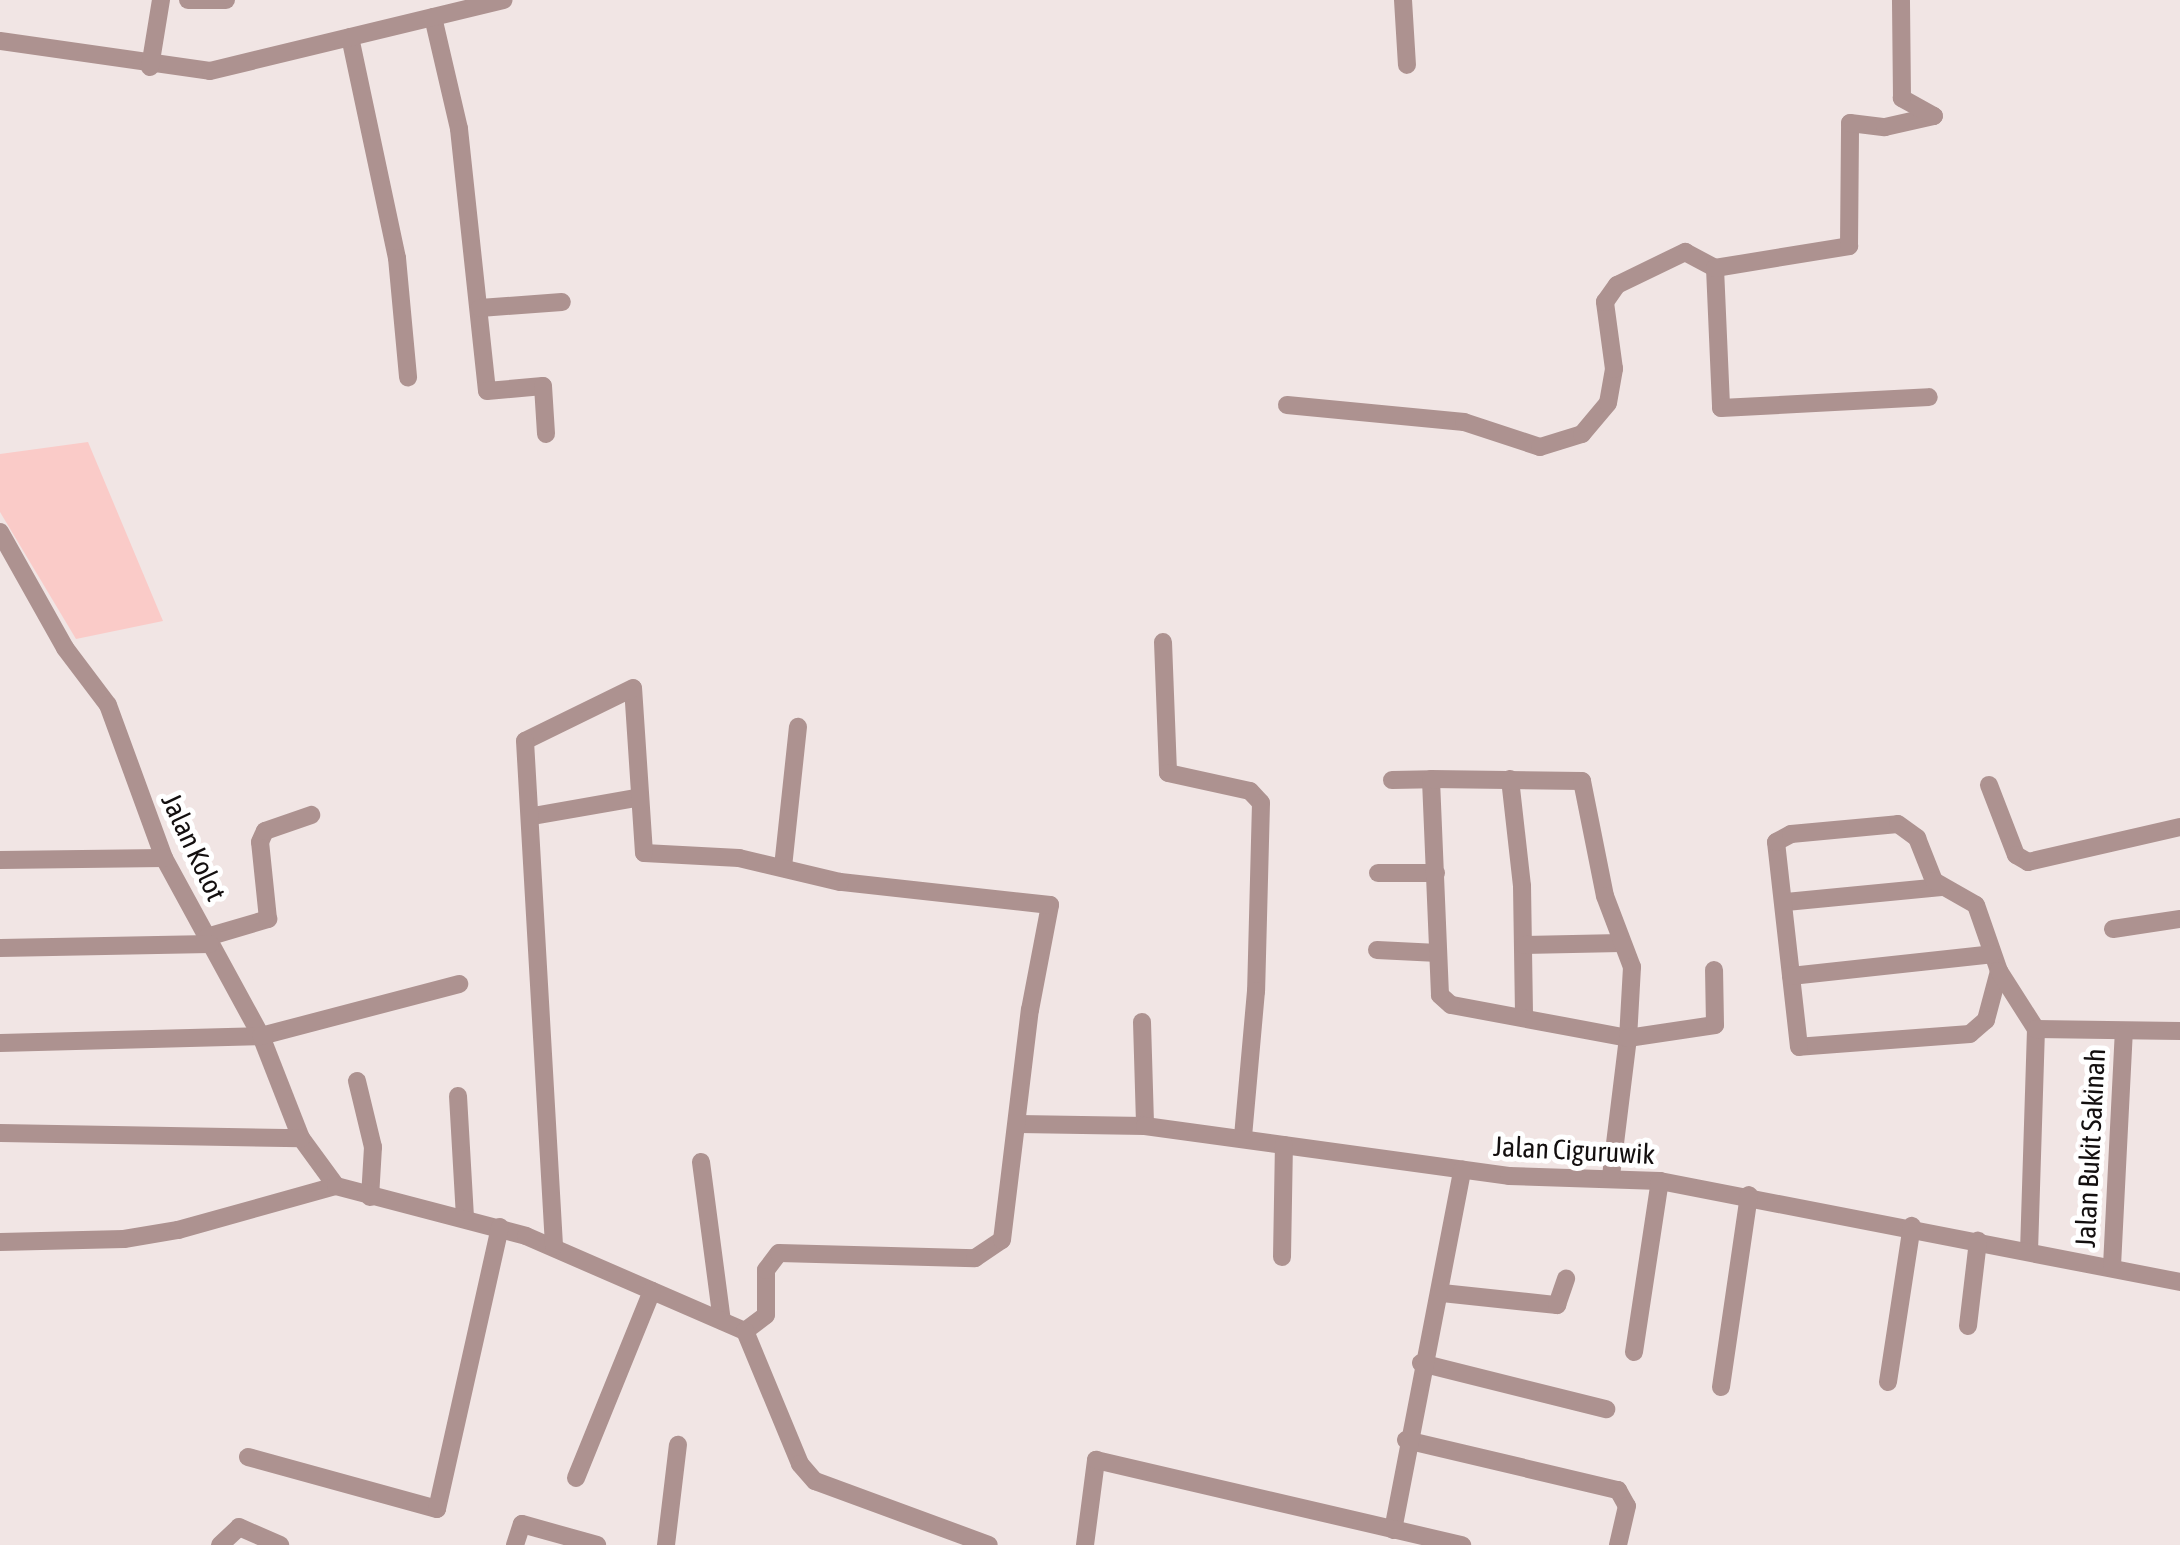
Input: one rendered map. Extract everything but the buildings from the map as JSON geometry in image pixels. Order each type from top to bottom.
[{"type":"street","points":[[150,67],[161,0]]},
{"type":"street","points":[[188,0],[226,0]]},
{"type":"street","points":[[0,41],[150,67],[210,71],[504,0]]},
{"type":"street","points":[[1403,0],[1408,65]]},
{"type":"street","points":[[1287,404],[1464,422],[1519,442],[1560,446],[1582,434],[1608,404],[1614,369],[1605,312],[1609,292],[1685,252],[1715,268],[1849,246],[1850,123],[1885,127],[1934,116],[1903,100],[1901,0]]},
{"type":"street","points":[[434,17],[459,129],[487,391],[543,386],[546,434]]},
{"type":"street","points":[[350,37],[397,258],[408,377]]},
{"type":"street","points":[[1715,268],[1721,408],[1929,397]]},
{"type":"street","points":[[480,308],[562,302]]},
{"type":"street","name":"Jalan Kolot","points":[[0,532],[66,648],[108,705],[164,858],[262,1036],[301,1138],[336,1186]]},
{"type":"street","points":[[1163,642],[1170,776],[1250,791],[1261,803],[1256,991],[1243,1136]]},
{"type":"street","points":[[554,1246],[525,741],[633,688],[638,696],[636,798],[644,853],[783,866],[840,882],[1050,904],[1030,1010],[1002,1240],[994,1251],[964,1260],[778,1254],[766,1270],[766,1315],[746,1332]]},
{"type":"street","points":[[783,866],[798,727]]},
{"type":"street","points":[[1431,779],[1443,1001],[1628,1038],[1715,1025],[1714,970]]},
{"type":"street","points":[[1510,779],[1524,945],[1524,1018]]},
{"type":"street","points":[[1392,780],[1582,781],[1620,943],[1632,967],[1628,1038],[1611,1176]]},
{"type":"street","points":[[1989,785],[2016,855],[2028,862],[2180,828]]},
{"type":"street","points":[[532,816],[636,798]]},
{"type":"street","points":[[0,948],[208,940],[268,919],[260,842],[266,831],[311,815]]},
{"type":"street","points":[[1941,887],[1928,875],[1913,832],[1888,823],[1778,839],[1796,1043],[1806,1049],[1970,1034],[1986,1020],[1996,962]]},
{"type":"street","points":[[0,860],[164,858]]},
{"type":"street","points":[[1378,873],[1436,873]]},
{"type":"street","points":[[1786,902],[1941,887],[1971,897],[1996,962],[2036,1029],[2029,1251]]},
{"type":"street","points":[[2113,929],[2180,919]]},
{"type":"street","points":[[1524,945],[1620,943]]},
{"type":"street","points":[[1377,950],[1438,953]]},
{"type":"street","points":[[1790,976],[1996,962]]},
{"type":"street","points":[[0,1042],[262,1036],[459,984]]},
{"type":"street","points":[[1142,1022],[1145,1126]]},
{"type":"street","points":[[2036,1029],[2180,1031]]},
{"type":"street","name":"Jalan Bukit Sakinah","points":[[2112,1266],[2124,1033]]},
{"type":"street","points":[[357,1081],[372,1137],[370,1197]]},
{"type":"street","points":[[458,1096],[465,1219]]},
{"type":"street","name":"Jalan Ciguruwik","points":[[1019,1124],[1145,1126],[1243,1136],[1462,1170],[1660,1180],[1912,1226],[2180,1282]]},
{"type":"street","points":[[0,1133],[301,1138]]},
{"type":"street","points":[[1282,1257],[1284,1145]]},
{"type":"street","points":[[701,1162],[722,1322]]},
{"type":"street","points":[[1393,1530],[1406,1440],[1421,1363],[1442,1292],[1462,1170]]},
{"type":"street","points":[[1634,1352],[1660,1180]]},
{"type":"street","points":[[0,1242],[124,1239],[178,1230],[336,1186],[500,1227],[554,1246],[746,1332],[800,1464],[815,1481],[968,1542],[988,1545]]},
{"type":"street","points":[[1721,1387],[1749,1195]]},
{"type":"street","points":[[1888,1382],[1912,1226]]},
{"type":"street","points":[[248,1457],[437,1509],[500,1227]]},
{"type":"street","points":[[1968,1326],[1978,1241]]},
{"type":"street","points":[[1442,1292],[1557,1304],[1566,1279]]},
{"type":"street","points":[[576,1478],[652,1291]]},
{"type":"street","points":[[1421,1363],[1606,1409]]},
{"type":"street","points":[[1406,1440],[1618,1490],[1627,1506],[1618,1545]]},
{"type":"street","points":[[666,1545],[678,1444]]},
{"type":"street","points":[[1085,1545],[1096,1460],[1462,1545]]},
{"type":"street","points":[[515,1545],[522,1524],[597,1545]]},
{"type":"street","points":[[220,1545],[240,1527],[280,1545]]},
{"type":"shaded area","points":[[88,442],[163,621],[76,639],[0,512],[0,454]]}]
